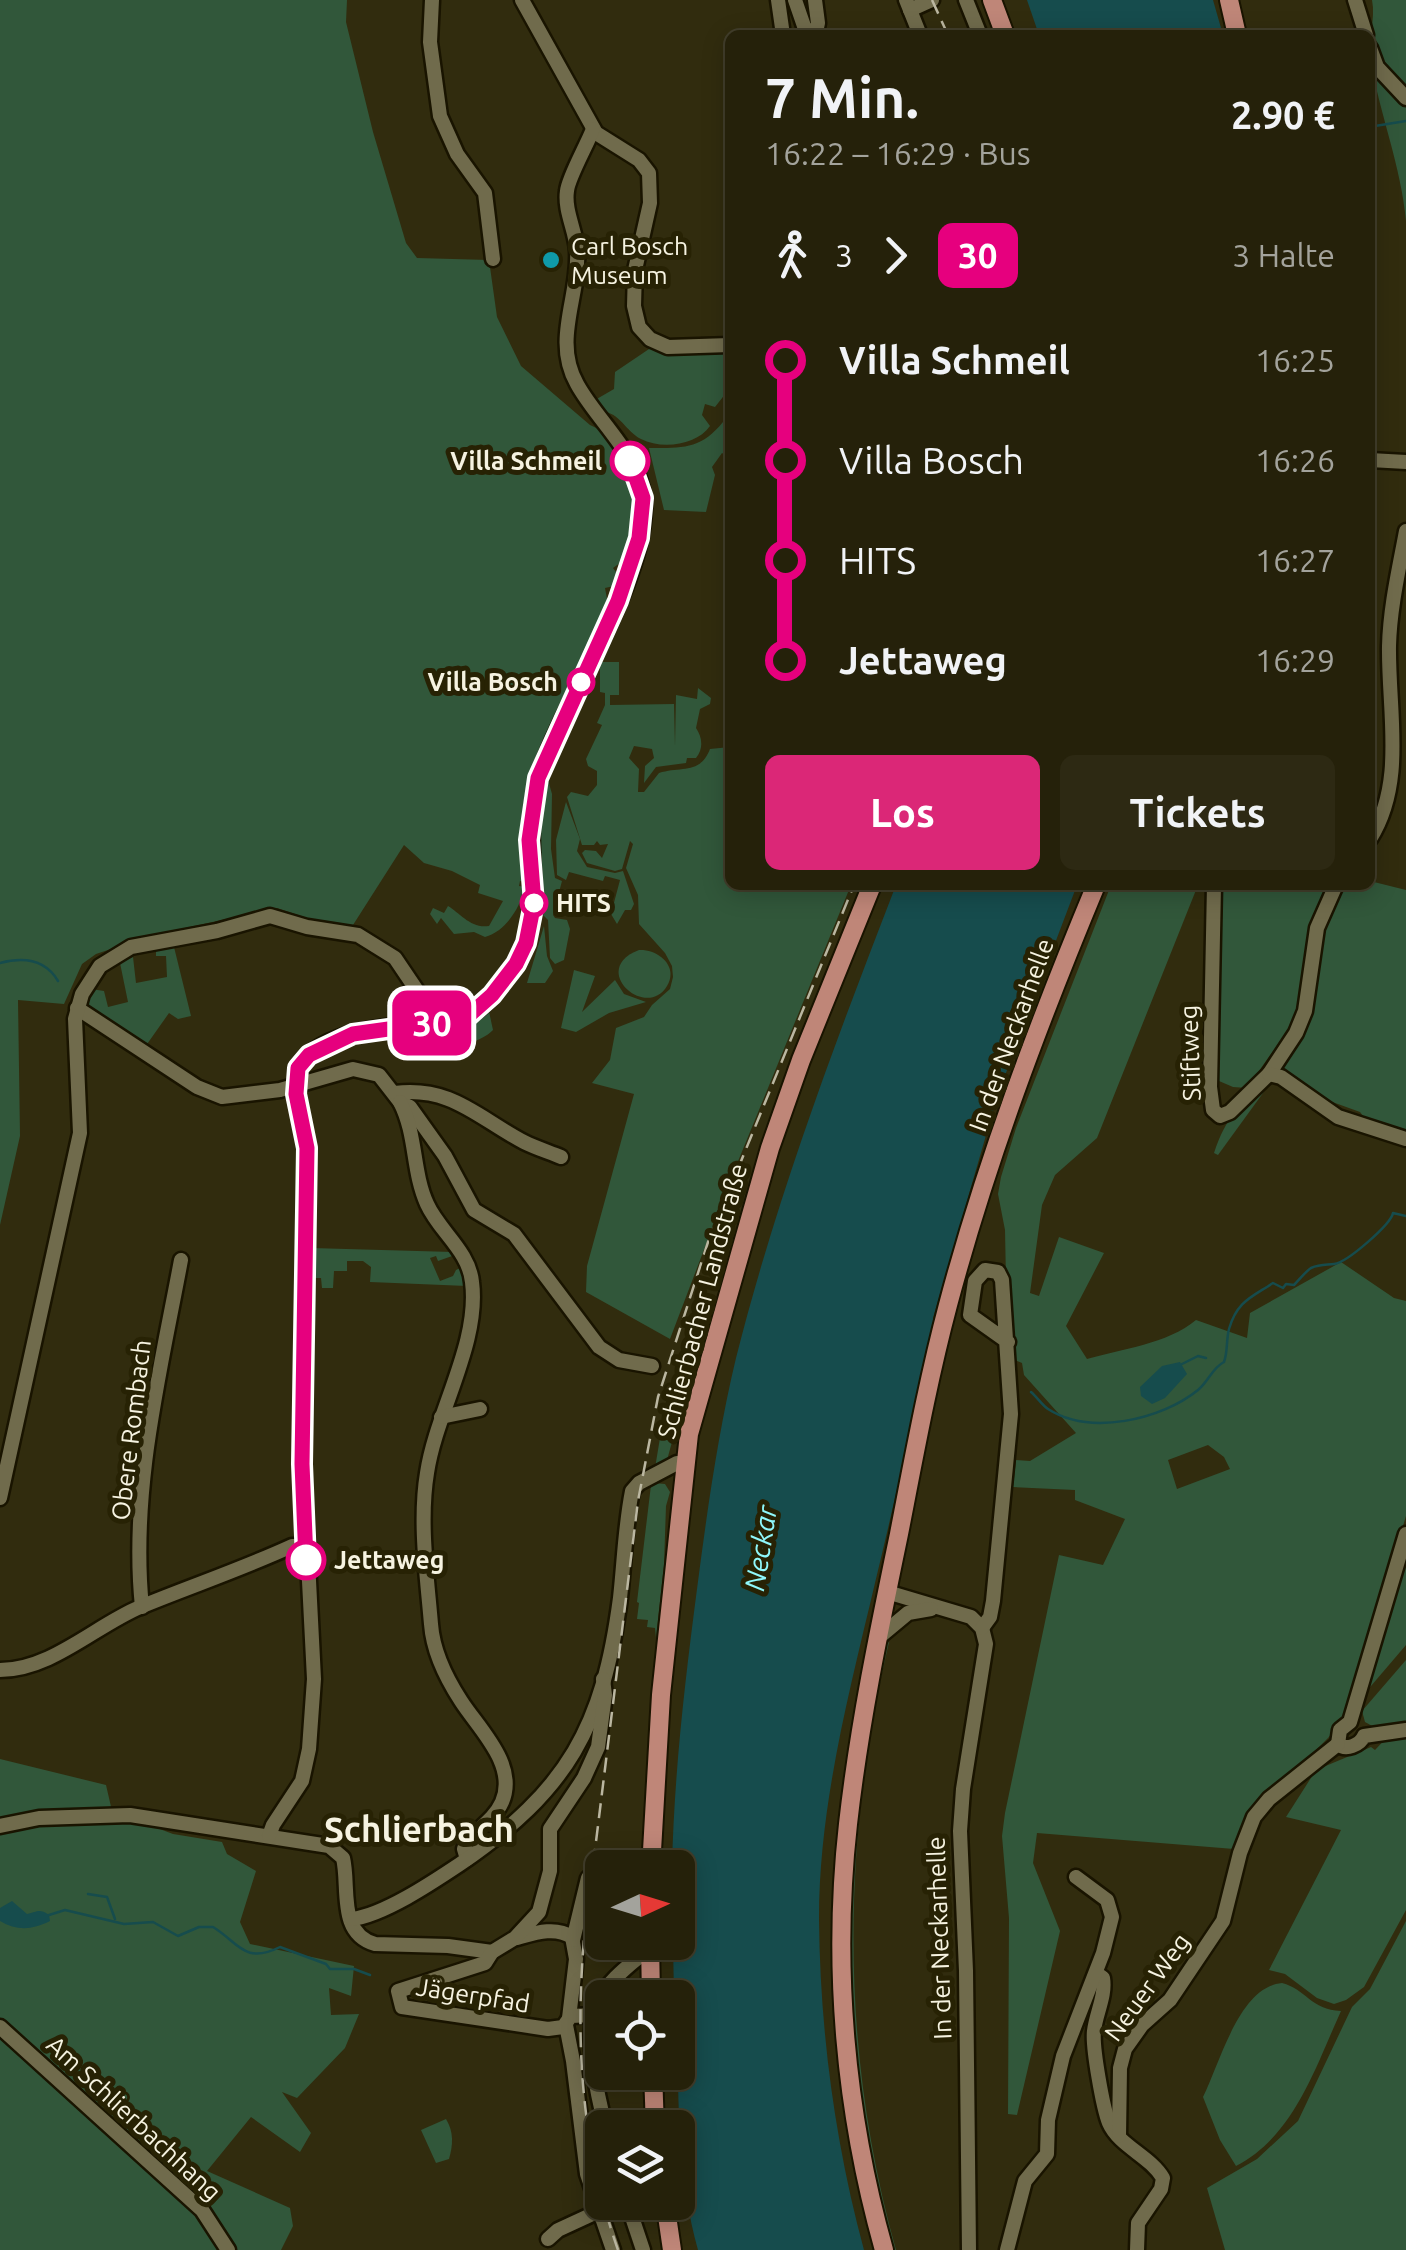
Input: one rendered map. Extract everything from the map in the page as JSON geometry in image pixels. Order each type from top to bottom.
[{"type":"main road","points":[[992,0],[1003,30]]},
{"type":"main road","points":[[1228,0],[1236,30]]},
{"type":"main road","name":"Schlierbacher Landstraße","points":[[651,1850],[661,1695],[684,1464],[694,1411],[770,1148],[870,890]]},
{"type":"main road","name":"In der Neckarhelle","points":[[884,2250],[853,2110],[842,1982],[847,1827],[877,1639],[937,1350],[978,1203],[1038,1031],[1094,890]]},
{"type":"main road","points":[[668,2220],[672,2250]]},
{"type":"street","points":[[432,0],[431,50],[440,116],[457,154],[485,192],[493,259]]},
{"type":"street","points":[[522,0],[593,128],[604,141],[644,163],[650,178],[648,215],[635,270],[634,306],[639,327],[650,339],[668,347],[725,345]]},
{"type":"street","points":[[778,0],[783,30]]},
{"type":"street","points":[[794,0],[807,30]]},
{"type":"street","points":[[814,0],[817,30]]},
{"type":"street","points":[[966,0],[978,30]]},
{"type":"street","points":[[1355,0],[1364,30]]},
{"type":"street","points":[[918,3],[920,30]]},
{"type":"street","points":[[1375,60],[1406,98]]},
{"type":"street","points":[[269,1836],[302,1781],[309,1750],[313,1626],[302,1464],[307,1148],[295,1086],[301,1062],[334,1040],[390,1026],[456,1022],[478,1008],[507,979],[526,943],[534,896],[529,840],[538,778],[618,601],[643,514],[643,494],[630,461],[576,384],[566,354],[578,258],[567,188],[593,128]]},
{"type":"street","points":[[1375,460],[1406,462]]},
{"type":"street","points":[[1375,832],[1396,788],[1398,764],[1389,644],[1405,517]]},
{"type":"street","name":"Stiftweg","points":[[1214,890],[1209,1058],[1214,1112],[1220,1116],[1230,1112],[1270,1074]]},
{"type":"street","points":[[1334,890],[1318,928],[1302,1022],[1270,1074],[1338,1117],[1406,1139]]},
{"type":"street","points":[[0,1498],[80,1133],[74,1041],[77,1008],[96,970],[123,950],[146,942],[218,931],[268,916],[358,935],[395,958],[422,998],[433,1007],[478,1008]]},
{"type":"street","points":[[77,1008],[208,1094],[230,1096],[295,1086],[342,1070],[379,1075],[410,1107],[445,1156],[474,1210],[514,1234],[599,1347],[619,1360],[652,1366]]},
{"type":"street","points":[[398,1097],[426,1091],[444,1096],[526,1143],[561,1157]]},
{"type":"street","points":[[398,1097],[412,1132],[426,1203],[465,1261],[472,1283],[471,1317],[427,1473],[426,1554],[436,1652],[460,1699],[497,1754],[505,1778],[501,1806],[467,1841],[467,1859]]},
{"type":"street","name":"Obere Rombach","points":[[142,1606],[140,1549],[145,1470],[181,1260]]},
{"type":"street","name":"In der Neckarhelle","points":[[969,2250],[960,1831],[986,1650],[982,1628],[990,1618],[993,1601],[1010,1439],[1008,1342],[1002,1280],[998,1272],[990,1269],[979,1273],[969,1312],[1008,1342]]},
{"type":"street","points":[[441,1418],[480,1410]]},
{"type":"street","points":[[352,1920],[388,1905],[467,1859],[515,1824],[556,1782],[584,1733],[604,1679],[616,1627],[632,1491],[639,1483],[684,1464]]},
{"type":"street","points":[[663,1472],[682,1492]]},
{"type":"street","points":[[1406,1534],[1350,1722],[1340,1730],[1338,1744],[1352,1746],[1364,1736],[1406,1730]]},
{"type":"street","points":[[0,1670],[20,1669],[40,1661],[142,1606],[216,1580],[292,1546],[305,1546]]},
{"type":"street","points":[[887,1592],[972,1617],[982,1628]]},
{"type":"street","points":[[877,1639],[908,1612],[942,1608]]},
{"type":"street","points":[[0,1826],[32,1819],[120,1814],[330,1846],[344,1864],[346,1908],[357,1935],[374,1944],[448,1946],[492,1952],[519,1935],[539,1912],[548,1884],[552,1825],[584,1778],[598,1747],[604,1679]]},
{"type":"street","points":[[1350,1722],[1362,1729],[1364,1736]]},
{"type":"street","name":"Neuer Weg","points":[[1118,2136],[1120,2068],[1125,2048],[1142,2024],[1170,2000],[1222,1921],[1254,1818],[1269,1800],[1338,1744]]},
{"type":"street","points":[[1076,1877],[1107,1900],[1112,1912],[1096,1973]]},
{"type":"street","points":[[585,1890],[573,1940],[575,1966],[567,2021],[585,2166]]},
{"type":"street","points":[[519,1935],[550,1931],[567,1934],[573,1940]]},
{"type":"street","name":"Jägerpfad","points":[[492,1952],[484,1963],[399,1989],[399,2005],[548,2029],[585,2017]]},
{"type":"street","points":[[614,1980],[636,1960]]},
{"type":"street","name":"Neuer Weg","points":[[1007,2250],[1025,2181],[1047,2154],[1048,2120],[1063,2056],[1096,1973],[1103,1978],[1104,1985],[1094,2029],[1094,2050],[1108,2120],[1118,2136]]},
{"type":"street","name":"Am Schlierbachhang","points":[[0,2027],[194,2202],[213,2222],[228,2250]]},
{"type":"street","points":[[1118,2136],[1163,2178],[1161,2189],[1138,2223],[1137,2250]]},
{"type":"street","points":[[548,2239],[585,2218]]},
{"type":"street","points":[[600,2220],[612,2250]]},
{"type":"street","points":[[633,2220],[643,2250]]},
{"type":"green space","points":[[0,0],[347,0],[346,22],[406,243],[417,258],[489,260],[497,317],[521,366],[616,445],[632,477],[639,505],[631,555],[613,568],[619,576],[624,572],[617,592],[614,586],[605,588],[609,610],[528,809],[524,838],[526,882],[520,881],[519,886],[525,887],[523,895],[506,924],[485,937],[474,932],[454,934],[441,918],[437,924],[430,914],[433,908],[444,913],[448,906],[471,923],[489,926],[503,901],[478,893],[480,885],[452,871],[424,863],[404,845],[353,925],[313,920],[277,908],[153,935],[96,954],[82,964],[64,1004],[18,1000],[20,1136],[0,1225]]},
{"type":"green space","points":[[1372,0],[1406,0],[1406,221],[1375,79]]},
{"type":"green space","points":[[652,347],[689,355],[725,352],[725,394],[715,407],[705,404],[702,415],[710,426],[697,438],[679,444],[649,442],[613,415],[601,411],[595,400],[614,389],[615,372]]},
{"type":"green space","points":[[725,424],[725,455],[722,453],[712,467],[715,475],[706,512],[664,510],[649,448],[691,445]]},
{"type":"green space","points":[[600,662],[619,662],[619,695],[610,695],[610,705],[674,704],[675,746],[676,695],[697,699],[698,688],[711,698],[710,704],[700,709],[696,728],[701,746],[696,758],[656,767],[644,783],[645,766],[654,758],[652,749],[634,746],[629,758],[639,769],[638,792],[644,792],[659,773],[695,766],[710,749],[725,748],[725,890],[849,890],[670,1339],[586,1292],[587,1266],[634,1094],[592,1083],[610,1060],[616,1028],[644,1017],[670,989],[673,977],[665,953],[639,924],[638,895],[626,868],[633,844],[630,841],[622,869],[615,871],[587,863],[582,853],[585,850],[596,851],[602,858],[608,844],[600,845],[597,841],[594,845],[582,845],[567,797],[571,792],[588,796],[597,785],[597,771],[588,766],[586,759],[602,725],[597,723],[605,705],[605,693],[600,692]]},
{"type":"green space","points":[[546,773],[552,794],[555,878],[562,881],[553,915],[567,920],[570,929],[564,960],[555,964],[550,958],[548,920],[540,912],[536,840]]},
{"type":"green space","points":[[566,802],[580,839],[577,851],[587,867],[623,871],[634,904],[617,924],[611,914],[620,880],[605,876],[603,881],[569,872],[566,880],[557,875],[556,840]]},
{"type":"green space","points":[[1375,882],[1406,890],[1406,1133],[1366,1120],[1360,1112],[1313,1095],[1277,1068],[1300,1039],[1312,1011],[1324,937],[1343,890],[1375,890]]},
{"type":"green space","points":[[1109,890],[1196,890],[1097,1138],[1055,1175],[1042,1205],[1030,1293],[1039,1296],[1059,1237],[1104,1253],[1066,1326],[1087,1359],[1158,1340],[1196,1320],[1247,1338],[1250,1313],[1341,1262],[1394,1298],[1406,1301],[1406,1516],[1342,1721],[1248,1818],[1234,1849],[1037,1833],[1033,1863],[1060,1931],[1017,2115],[1008,2114],[1009,1918],[1002,1836],[1005,1813],[1059,1555],[1103,1565],[1125,1519],[1075,1500],[1075,1490],[1013,1487],[1016,1460],[1030,1461],[1076,1433],[1024,1375],[1022,1363],[1015,1360],[1005,1230],[998,1194],[1016,1128]],"holes":[[[1208,1445],[1224,1457],[1230,1469],[1177,1489],[1168,1460]]]},
{"type":"green space","points":[[1218,890],[1329,890],[1308,948],[1295,1020],[1247,1088],[1219,1081]]},
{"type":"green space","points":[[544,926],[553,971],[545,983],[527,983]]},
{"type":"green space","points":[[174,947],[191,1016],[178,1019],[169,1013],[145,1047],[89,1008],[91,989],[104,991],[108,1007],[128,1002],[120,963],[133,957],[136,983],[167,977],[166,956],[156,956],[156,949]]},
{"type":"green space","points":[[639,950],[659,956],[668,966],[670,979],[658,995],[635,995],[620,979],[619,969],[625,958]]},
{"type":"green space","points":[[574,970],[595,976],[582,1012],[615,980],[624,994],[646,1002],[609,1013],[576,1032],[561,1028]]},
{"type":"green space","points":[[488,1007],[493,1030],[475,1041],[439,1046],[428,1037],[428,1030],[468,1025]]},
{"type":"green space","points":[[1271,1082],[1218,1155],[1214,1153],[1235,1112]]},
{"type":"green space","points":[[311,1248],[453,1252],[455,1255],[438,1261],[436,1256],[430,1258],[440,1281],[462,1267],[467,1286],[370,1282],[371,1267],[363,1261],[347,1261],[347,1271],[334,1271],[333,1288],[322,1288],[321,1278],[310,1278]]},
{"type":"green space","points":[[666,1402],[682,1405],[666,1464],[655,1468]]},
{"type":"green space","points":[[654,1483],[665,1484],[670,1492],[656,1638],[655,1628],[647,1627],[648,1620],[637,1619]]},
{"type":"green space","points":[[1406,1550],[1406,1645],[1359,1700]]},
{"type":"green space","points":[[889,1642],[862,1794],[855,1870],[854,1947],[865,2099],[896,2250],[891,2250],[865,2134],[853,2047],[848,1938],[855,1816],[884,1646]]},
{"type":"green space","points":[[1406,1660],[1406,1724],[1374,1727],[1365,1722],[1362,1711]]},
{"type":"green space","points":[[1406,1731],[1406,1910],[1364,1987],[1334,2004],[1317,1998],[1285,1974],[1269,1970],[1341,1830],[1286,1817],[1316,1770],[1371,1747],[1375,1750],[1390,1734]]},
{"type":"green space","points":[[0,1759],[106,1785],[112,1811],[173,1834],[222,1842],[227,1854],[256,1871],[240,1922],[250,1944],[354,1966],[351,1996],[329,1988],[331,2015],[359,2014],[345,2048],[297,2098],[282,2092],[311,2133],[300,2152],[251,2117],[207,2171],[290,2208],[293,2226],[281,2250],[0,2250]]},
{"type":"green space","points":[[1406,1921],[1406,2250],[1225,2250],[1207,2188],[1257,2159],[1298,2121],[1352,2007],[1370,1989]]},
{"type":"green space","points":[[1282,1983],[1322,2007],[1341,2011],[1312,2077],[1288,2119],[1256,2153],[1236,2166],[1220,2140],[1203,2097],[1243,2012],[1267,1988]]},
{"type":"green space","points":[[446,2119],[452,2134],[449,2159],[436,2163],[421,2130]]},
{"type":"water","points":[[1027,0],[1213,0],[1222,30],[1037,30]]},
{"type":"water","name":"Neckar","points":[[894,890],[1075,890],[998,1094],[933,1318],[830,1792],[820,1876],[822,2003],[837,2128],[864,2250],[698,2250],[691,2220],[695,2220],[695,2110],[679,2110],[678,2090],[695,2090],[695,1980],[674,1980],[673,1960],[695,1960],[695,1850],[673,1850],[675,1798],[693,1624],[724,1415],[752,1298],[789,1178]]},
{"type":"water","points":[[1180,1362],[1187,1374],[1165,1398],[1152,1404],[1141,1396],[1140,1387],[1162,1366]]},
{"type":"water","points":[[12,1901],[27,1914],[46,1913],[50,1921],[25,1928],[0,1921],[0,1908]]},
{"type":"waterway","points":[[1375,126],[1406,121]]},
{"type":"waterway","points":[[0,963],[17,960],[40,964],[58,981]]},
{"type":"waterway","points":[[1031,1392],[1048,1409],[1084,1422],[1125,1421],[1183,1401],[1224,1362],[1232,1320],[1246,1301],[1273,1283],[1283,1288],[1286,1284],[1294,1285],[1311,1268],[1340,1262],[1377,1233],[1393,1213],[1406,1216]]},
{"type":"waterway","points":[[1182,1364],[1198,1356],[1206,1358]]},
{"type":"waterway","points":[[88,1894],[107,1897],[115,1919]]},
{"type":"waterway","name":"Schlierbach","points":[[49,1915],[65,1910],[124,1924],[153,1922],[178,1936],[199,1927],[213,1927],[250,1953],[280,1947],[330,1969],[354,1969],[370,1975]]},
{"type":"railway","points":[[932,0],[946,30]]},
{"type":"railway","points":[[618,2250],[589,2135],[581,2058],[581,1979],[638,1501],[658,1397],[708,1242],[852,890]]},
{"type":"bus line","name":"30","points":[[306,1560],[302,1464],[307,1148],[296,1094],[298,1068],[309,1055],[353,1034],[466,1018],[507,979],[516,964],[526,943],[534,903],[529,840],[538,778],[618,601],[639,538],[642,489],[630,461]]},
{"type":"place","name":"Carl Bosch Museum","points":[[551,260]]},
{"type":"place","name":"Villa Schmeil","points":[[630,461]]},
{"type":"place","name":"Villa Bosch","points":[[581,682]]},
{"type":"place","name":"HITS","points":[[534,903]]},
{"type":"place","name":"Jettaweg","points":[[306,1560]]},
{"type":"district","name":"Schlierbach","points":[[419,1829]]}]
